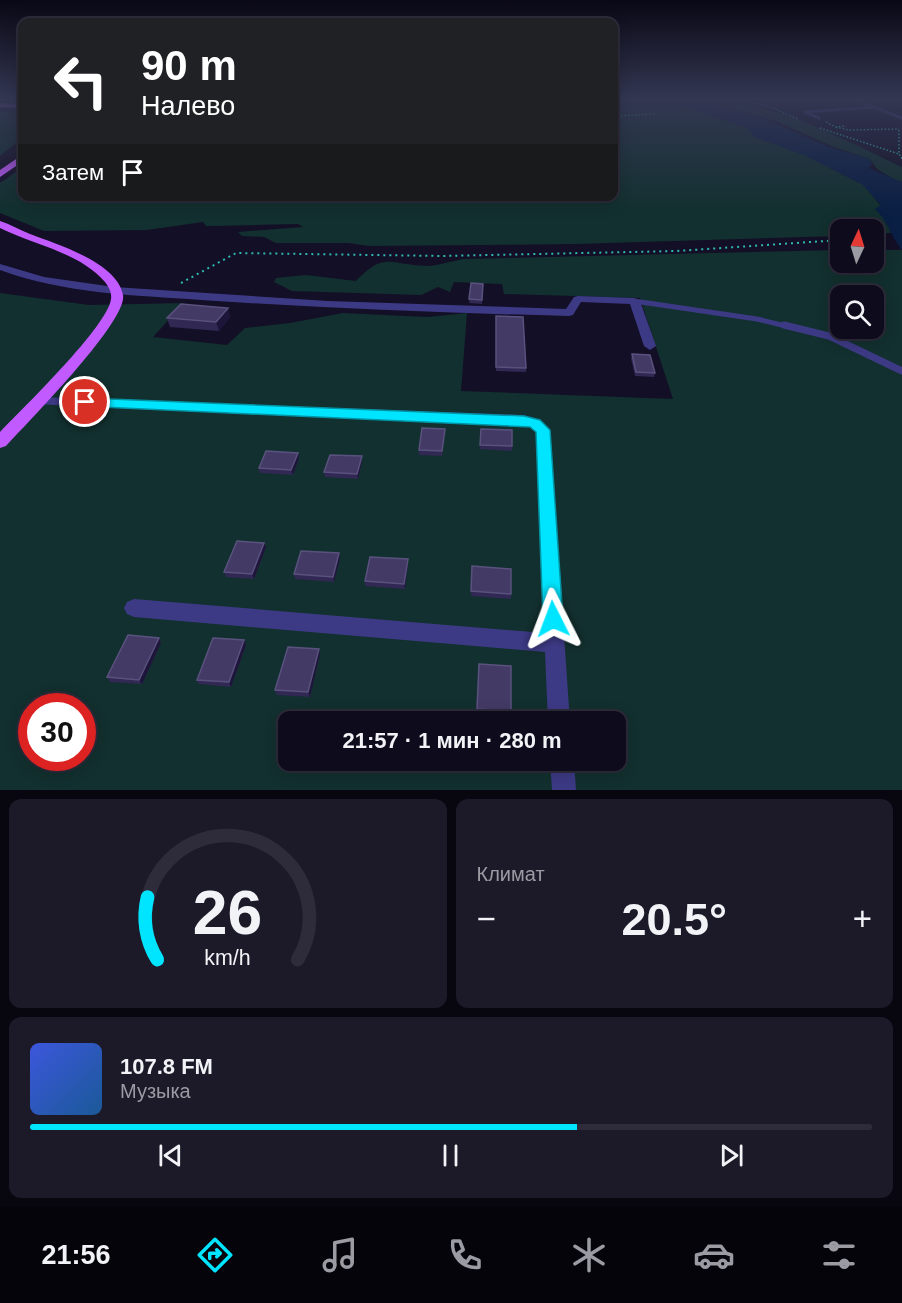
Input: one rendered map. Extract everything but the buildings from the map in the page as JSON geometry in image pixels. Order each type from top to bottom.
[{"type":"main road","points":[[0,174],[18,162]]},
{"type":"main road","points":[[0,224],[85,260],[109,279],[116,290],[117,302],[109,318],[39,401],[0,442]]},
{"type":"street","points":[[0,267],[6,274],[116,290],[299,304],[569,313],[578,300],[634,301],[650,346]]},
{"type":"street","points":[[39,401],[524,420],[535,423],[543,430],[558,711]]},
{"type":"street","points":[[134,608],[554,643]]},
{"type":"street","points":[[563,771],[564,790]]},
{"type":"lane","points":[[634,301],[757,319],[829,336],[893,365],[902,372]]},
{"type":"path","points":[[899,137],[899,155],[902,159]]},
{"type":"path","points":[[161,293],[236,253],[466,255],[677,251],[830,241]]},
{"type":"green space","points":[[0,137],[18,137],[18,141],[0,156]]},
{"type":"green space","points":[[618,137],[770,137],[864,185],[881,206],[875,209],[887,220],[891,233],[884,233],[884,219],[830,219],[830,236],[576,244],[369,246],[348,243],[276,243],[264,237],[242,236],[238,232],[303,227],[298,224],[206,226],[203,222],[147,230],[44,231],[0,213],[0,183],[18,171],[18,201],[618,201]]},
{"type":"green space","points":[[811,137],[838,137],[902,167],[902,182],[877,169],[870,159]]},
{"type":"green space","points":[[830,250],[830,273],[884,273],[884,250],[902,250],[902,790],[0,790],[0,293],[89,305],[184,303],[153,337],[227,345],[245,328],[290,323],[343,313],[428,317],[467,313],[461,391],[673,399],[640,298],[504,294],[502,284],[454,282],[450,292],[438,287],[421,295],[292,291],[274,282],[276,278],[306,275],[356,281],[381,263],[396,262],[426,266],[463,259]]},
{"type":"water","points":[[754,137],[806,137],[829,147],[870,159],[872,164],[869,168],[902,182],[902,250],[884,219],[875,209],[881,205],[863,185],[804,155]]},
{"type":"route","points":[[85,402],[524,420],[535,423],[543,430],[553,619]]}]
